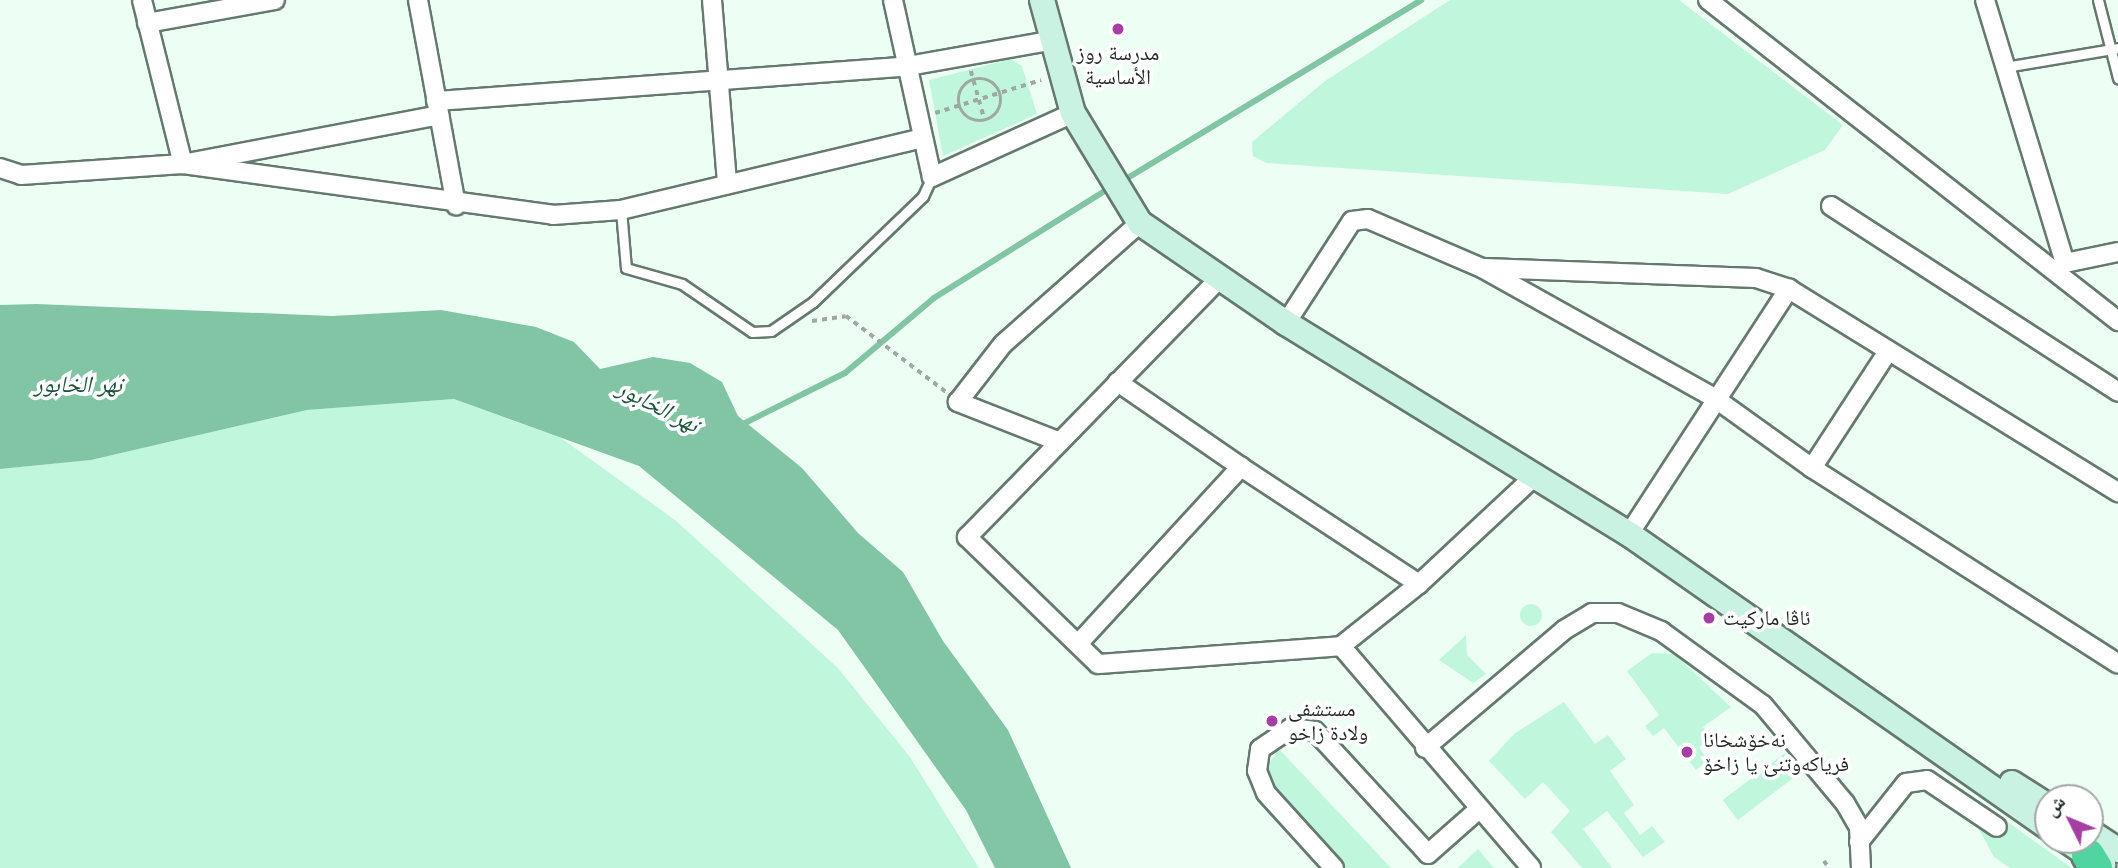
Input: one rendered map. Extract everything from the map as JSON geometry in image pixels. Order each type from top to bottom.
[{"type":"street","points":[[142,0],[183,164]]},
{"type":"street","points":[[147,23],[275,0]]},
{"type":"street","points":[[418,0],[456,206]]},
{"type":"street","points":[[712,0],[727,184]]},
{"type":"street","points":[[893,0],[932,177],[1077,121]]},
{"type":"street","points":[[1042,0],[1048,41],[1077,121],[1140,223],[1286,323],[1629,534],[1964,763],[2034,816]]},
{"type":"street","points":[[1708,0],[2060,267],[2118,321]]},
{"type":"street","points":[[1985,0],[2060,267]]},
{"type":"street","points":[[0,168],[21,175],[183,164],[438,108],[908,66],[1048,41]]},
{"type":"street","points":[[183,164],[456,206],[553,215],[621,210],[923,138]]},
{"type":"street","points":[[1831,206],[2118,392]]},
{"type":"street","points":[[1286,323],[1357,218],[1482,268],[1716,399],[1812,468],[2118,664]]},
{"type":"street","points":[[1060,442],[958,402],[1003,344],[1140,223]]},
{"type":"street","points":[[2060,267],[2118,252]]},
{"type":"street","points":[[1482,268],[1756,278],[1788,289],[1887,353],[2118,492]]},
{"type":"street","points":[[1219,279],[967,537],[1098,664],[1341,646],[1419,584],[1536,475]]},
{"type":"street","points":[[1629,534],[1788,289]]},
{"type":"street","points":[[1812,468],[1887,353]]},
{"type":"street","points":[[1118,382],[1419,584]]},
{"type":"street","points":[[1078,644],[1241,467]]},
{"type":"street","points":[[1425,748],[1564,630],[1592,613],[1618,613],[1661,631],[1747,690],[1845,803],[1860,842],[1861,868]]},
{"type":"street","points":[[1341,646],[1425,748],[1531,868]]},
{"type":"street","points":[[1334,868],[1266,793],[1257,771],[1260,750],[1291,727],[1315,731],[1428,854],[1479,809]]},
{"type":"street","points":[[1964,763],[1984,766],[2034,797]]},
{"type":"street","points":[[1860,842],[1906,783],[1927,780],[1997,827]]},
{"type":"lane","points":[[2098,0],[2114,48],[2118,78]]},
{"type":"lane","points":[[2005,68],[2114,48]]},
{"type":"lane","points":[[621,210],[626,268],[682,284],[752,332],[795,318],[923,196],[932,177]]},
{"type":"path","points":[[967,55],[985,121]]},
{"type":"path","points":[[919,118],[1059,74]]},
{"type":"path","points":[[974,80],[987,80],[999,93],[1000,107],[985,121],[972,120],[960,106],[963,87],[974,80]]},
{"type":"path","points":[[795,318],[846,316],[928,377]]},
{"type":"path","points":[[1824,861],[1829,868]]},
{"type":"shaded area","points":[[1450,0],[1679,0],[1843,125],[1825,150],[1728,194],[1266,163],[1253,156],[1252,142],[1325,81]]},
{"type":"shaded area","points":[[1011,59],[1022,66],[1037,114],[943,156],[929,80]]},
{"type":"shaded area","points":[[454,399],[561,438],[675,520],[837,667],[910,757],[979,868],[0,868],[0,469],[91,460],[307,410]]},
{"type":"shaded area","points":[[1527,604],[1535,604],[1542,611],[1542,619],[1535,626],[1527,626],[1520,619],[1520,611]]},
{"type":"shaded area","points":[[1466,635],[1467,655],[1486,674],[1473,683],[1439,660]]},
{"type":"shaded area","points":[[1652,653],[1674,654],[1731,707],[1703,727],[1711,739],[1699,747],[1708,761],[1696,770],[1664,728],[1653,736],[1645,726],[1659,715],[1627,671]]},
{"type":"shaded area","points":[[1564,702],[1595,744],[1608,735],[1626,759],[1610,771],[1634,805],[1624,813],[1640,835],[1652,826],[1665,842],[1643,857],[1607,811],[1583,829],[1612,868],[1582,868],[1551,832],[1570,811],[1543,782],[1525,799],[1489,761],[1514,734]]},
{"type":"shaded area","points":[[1279,749],[1391,868],[1346,868],[1273,790],[1265,769]]},
{"type":"shaded area","points":[[1785,753],[1800,773],[1738,820],[1723,800]]},
{"type":"shaded area","points":[[2002,818],[2034,841],[2034,854],[2052,854],[2072,868],[2010,868],[1994,857],[1979,829]]},
{"type":"shaded area","points":[[1478,849],[1494,868],[1458,868]]},
{"type":"water","name":"نهر الخابور","points":[[36,304],[332,316],[441,310],[536,327],[574,342],[600,369],[653,357],[690,363],[722,382],[738,416],[802,468],[858,533],[903,572],[943,641],[1008,730],[1071,868],[995,868],[966,810],[838,630],[639,466],[454,399],[307,410],[91,460],[0,469],[0,305]]},
{"type":"waterway","points":[[1121,182],[1421,0]]},
{"type":"waterway","points":[[739,426],[845,373],[934,298],[1111,187]]},
{"type":"place","name":"مدرسة روز الأساسية","points":[[1118,29]]},
{"type":"place","name":"ئاڤا ماركيت","points":[[1709,618]]},
{"type":"place","name":"مستشفى ولادة زاخو","points":[[1272,721]]},
{"type":"place","name":"نه‌خۆشخانا فرياكه‌وتنێ يا زاخۆ","points":[[1687,752]]}]
